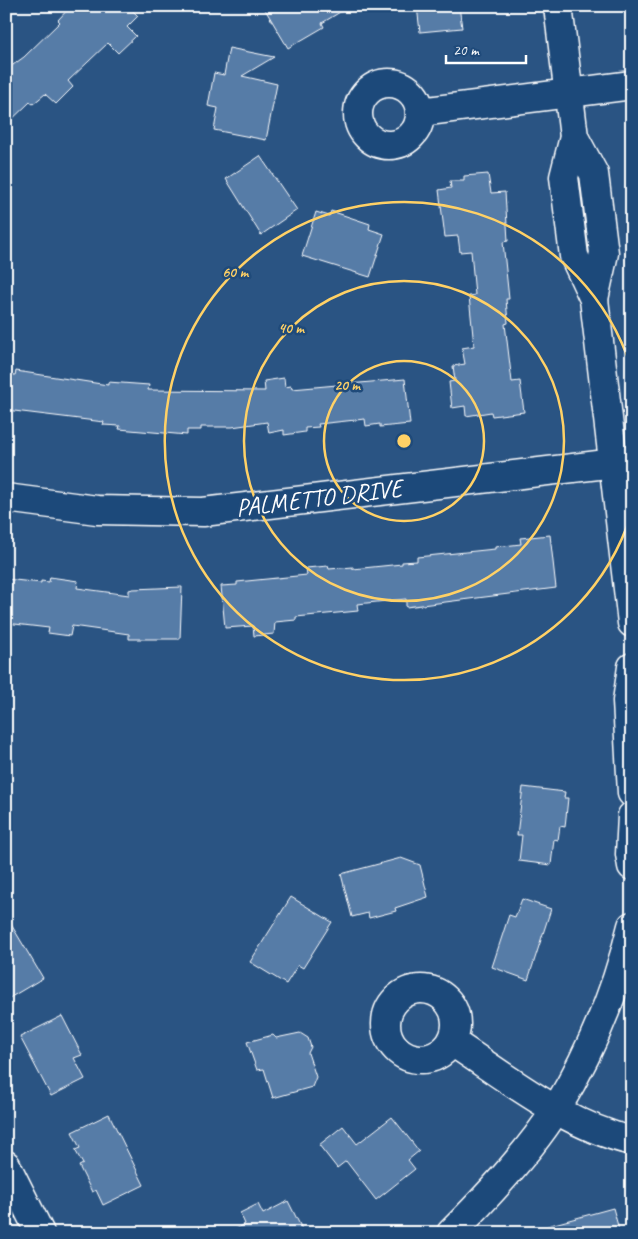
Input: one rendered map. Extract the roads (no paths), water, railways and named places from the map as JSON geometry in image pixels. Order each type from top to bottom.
[{"type":"street","points":[[558,6],[574,137],[564,177],[574,256],[594,299],[623,462],[632,623]]},
{"type":"street","points":[[420,112],[632,85]]},
{"type":"street","name":"PALMETTO DRIVE","points":[[6,498],[97,510],[203,512],[623,462]]},
{"type":"street","points":[[632,667],[627,701],[632,793]]},
{"type":"street","points":[[632,816],[630,854],[632,866]]},
{"type":"street","points":[[451,1233],[514,1164],[556,1110],[597,1029],[626,951],[632,926]]},
{"type":"street","points":[[452,1042],[556,1110],[591,1129],[632,1141]]},
{"type":"street","points":[[6,1165],[40,1233]]}]
